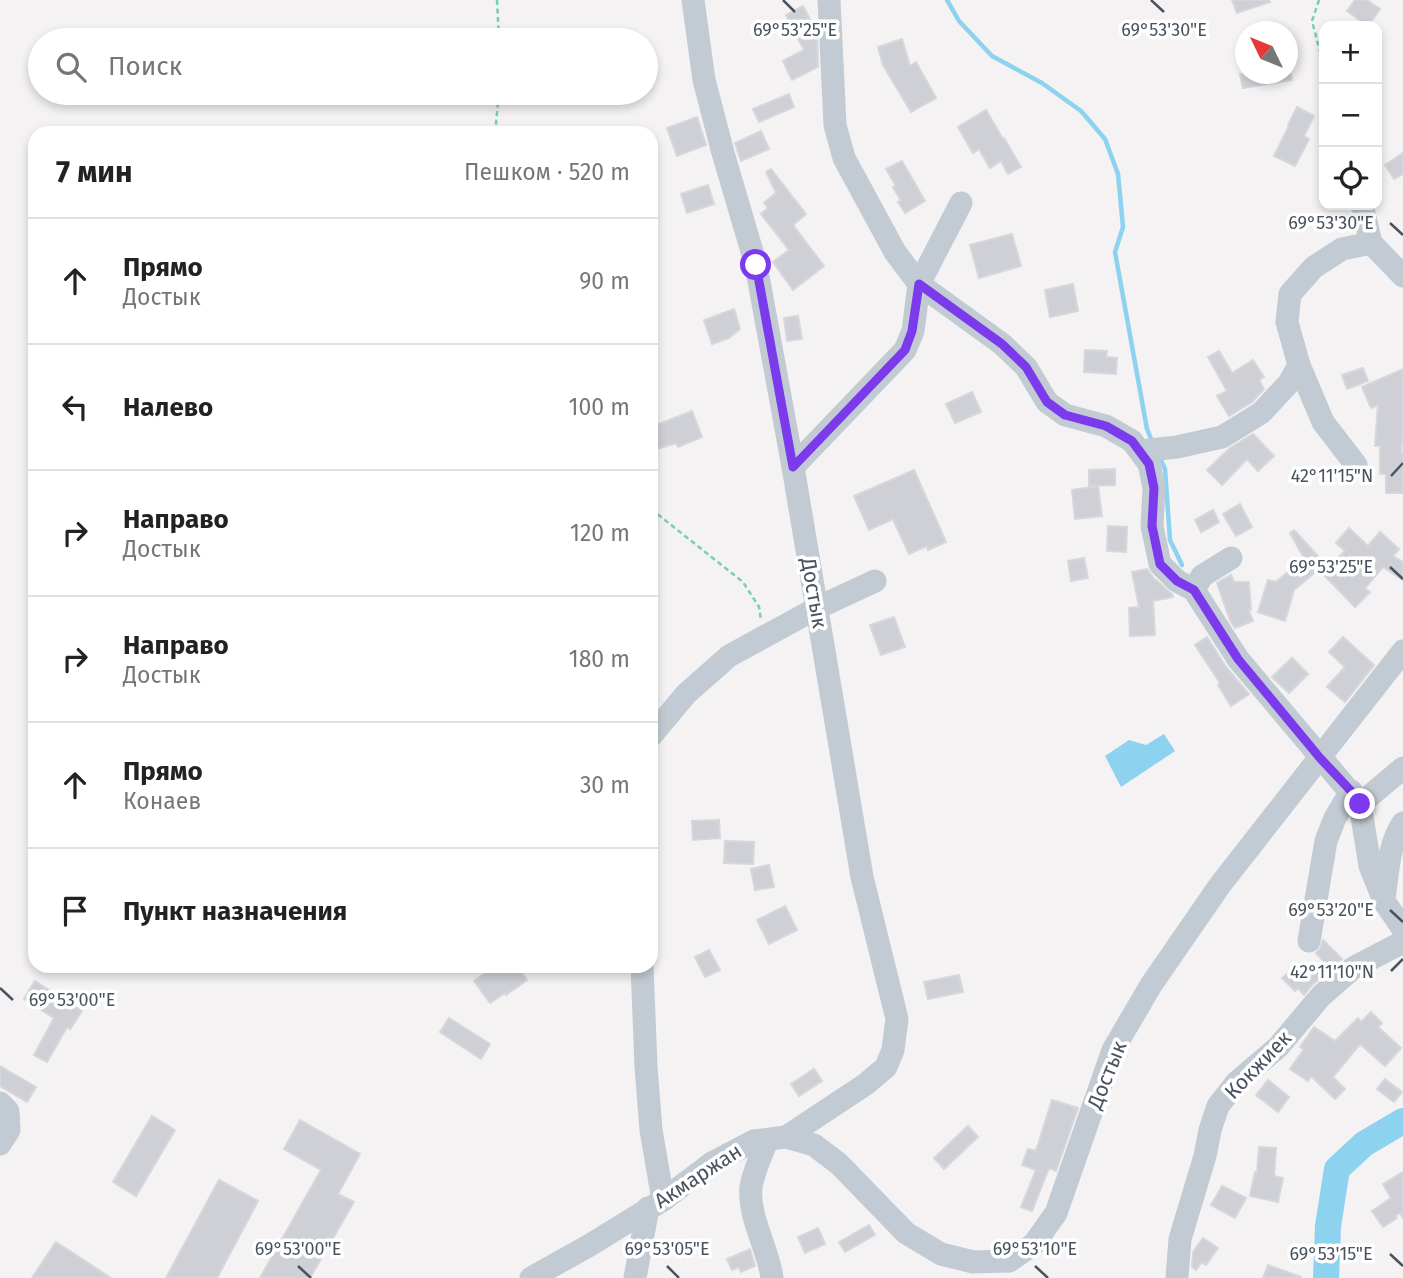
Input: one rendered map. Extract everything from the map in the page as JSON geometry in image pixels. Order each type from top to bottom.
[{"type":"street","name":"Достык","points":[[693,0],[705,80],[756,265],[862,877],[897,1019],[893,1050],[886,1067],[866,1084],[777,1138]]},
{"type":"street","points":[[829,0],[835,125],[844,158],[895,252],[919,284],[1002,344],[1026,367],[1047,402],[1065,415],[1106,426],[1132,441],[1140,451],[1149,464],[1154,488],[1152,526],[1160,564],[1177,581],[1194,590],[1238,659],[1356,798],[1370,866],[1384,901],[1403,929]]},
{"type":"street","points":[[793,467],[905,350],[912,331],[919,284],[961,203]]},
{"type":"street","points":[[1363,210],[1371,243],[1403,276]]},
{"type":"street","points":[[1356,465],[1323,422],[1299,365],[1287,322],[1290,294],[1314,267],[1342,249],[1371,243]]},
{"type":"street","points":[[1140,451],[1177,447],[1222,437],[1261,414],[1289,383],[1299,365]]},
{"type":"street","points":[[1194,590],[1202,576],[1231,558]]},
{"type":"street","points":[[658,728],[686,694],[729,656],[817,608],[876,580]]},
{"type":"street","name":"Достык","points":[[1007,1270],[1034,1244],[1056,1213],[1114,1050],[1151,985],[1220,885],[1403,651]]},
{"type":"street","points":[[1309,941],[1326,841],[1335,818],[1356,798],[1403,768]]},
{"type":"street","points":[[1384,901],[1391,851],[1403,823]]},
{"type":"street","name":"Кокжиек","points":[[1177,1278],[1180,1239],[1218,1106],[1237,1082],[1278,1047],[1321,996],[1353,968],[1403,942]]},
{"type":"street","points":[[635,1278],[655,1204],[642,973]]},
{"type":"street","points":[[0,1103],[8,1111],[9,1130],[0,1144]]},
{"type":"street","points":[[772,1278],[770,1261],[752,1209],[751,1186],[777,1138],[814,1145],[839,1164],[906,1233],[941,1254],[1007,1270]]},
{"type":"street","name":"Акмаржан","points":[[531,1278],[655,1204],[712,1163],[754,1141],[777,1138]]},
{"type":"path","points":[[498,0],[499,28]]},
{"type":"path","points":[[1319,0],[1312,21],[1319,48]]},
{"type":"path","points":[[496,126],[498,105]]},
{"type":"path","points":[[658,515],[743,582],[759,607],[763,637]]},
{"type":"water","points":[[1164,734],[1175,751],[1121,787],[1105,756],[1129,740],[1146,745]]},
{"type":"building","points":[[1232,0],[1269,0],[1270,2],[1237,13]]},
{"type":"building","points":[[1355,0],[1367,0],[1380,9],[1372,21],[1361,21],[1347,11]]},
{"type":"building","points":[[803,6],[817,33],[818,67],[792,80],[783,61],[804,50],[786,15]]},
{"type":"building","points":[[902,39],[910,66],[916,62],[936,98],[911,112],[883,65],[878,47]]},
{"type":"building","points":[[1242,84],[1268,84],[1243,88]]},
{"type":"building","points":[[789,94],[794,107],[759,122],[753,109]]},
{"type":"building","points":[[1297,107],[1314,116],[1304,136],[1309,139],[1295,166],[1274,156]]},
{"type":"building","points":[[986,110],[1021,167],[1008,174],[1001,161],[990,168],[979,149],[973,153],[958,127]]},
{"type":"building","points":[[697,117],[706,145],[677,156],[667,128]]},
{"type":"building","points":[[761,131],[769,149],[741,161],[735,143]]},
{"type":"building","points":[[1403,153],[1403,174],[1394,179],[1385,165]]},
{"type":"building","points":[[902,161],[925,201],[905,213],[893,187],[896,186],[886,169]]},
{"type":"building","points":[[771,169],[806,214],[793,225],[824,266],[793,290],[773,262],[789,250],[761,214],[768,208],[764,203],[776,193],[766,172]]},
{"type":"building","points":[[708,185],[714,204],[687,213],[681,194]]},
{"type":"building","points":[[1012,234],[1021,266],[979,278],[970,245]]},
{"type":"building","points":[[1073,284],[1078,311],[1050,317],[1045,290]]},
{"type":"building","points":[[734,309],[740,329],[729,338],[712,344],[704,320]]},
{"type":"building","points":[[798,316],[802,339],[787,341],[784,318]]},
{"type":"building","points":[[1085,350],[1107,351],[1106,357],[1117,358],[1116,374],[1084,372]]},
{"type":"building","points":[[1219,351],[1232,373],[1253,360],[1264,377],[1259,380],[1264,389],[1252,402],[1229,416],[1217,396],[1227,391],[1208,357]]},
{"type":"building","points":[[1363,368],[1368,381],[1347,389],[1342,375]]},
{"type":"building","points":[[1403,369],[1403,493],[1386,493],[1386,474],[1380,474],[1380,446],[1375,446],[1378,405],[1371,408],[1362,387]]},
{"type":"building","points":[[972,392],[981,412],[955,423],[946,404]]},
{"type":"building","points":[[692,411],[702,437],[678,447],[676,443],[658,449],[658,424]]},
{"type":"building","points":[[1253,434],[1274,456],[1258,471],[1247,459],[1222,485],[1207,470],[1230,448]]},
{"type":"building","points":[[1115,469],[1115,485],[1089,486],[1089,470]]},
{"type":"building","points":[[914,470],[946,542],[909,554],[893,519],[869,530],[854,496]]},
{"type":"building","points":[[1098,486],[1102,516],[1075,519],[1072,490]]},
{"type":"building","points":[[1240,504],[1252,527],[1236,536],[1223,514]]},
{"type":"building","points":[[1213,510],[1219,522],[1201,532],[1195,520]]},
{"type":"building","points":[[1108,526],[1127,527],[1126,552],[1107,551]]},
{"type":"building","points":[[1349,528],[1368,546],[1380,532],[1399,549],[1393,556],[1403,562],[1403,580],[1383,567],[1365,588],[1370,592],[1355,607],[1322,573],[1345,551],[1336,543]]},
{"type":"building","points":[[1294,530],[1325,564],[1294,590],[1285,621],[1258,612],[1268,580],[1276,582],[1304,558],[1290,533]]},
{"type":"building","points":[[1084,558],[1088,578],[1071,581],[1068,561]]},
{"type":"building","points":[[1147,569],[1173,597],[1153,601],[1155,635],[1130,636],[1129,608],[1139,607],[1132,572]]},
{"type":"building","points":[[1231,575],[1234,582],[1249,582],[1251,610],[1248,609],[1253,621],[1235,628],[1217,583]]},
{"type":"building","points":[[894,617],[905,647],[881,655],[870,625]]},
{"type":"building","points":[[1207,637],[1226,667],[1249,694],[1231,706],[1218,685],[1220,683],[1195,645]]},
{"type":"building","points":[[1343,637],[1374,665],[1345,702],[1327,687],[1345,667],[1329,652]]},
{"type":"building","points":[[1292,658],[1308,674],[1289,693],[1272,677]]},
{"type":"building","points":[[719,820],[720,838],[693,840],[692,821]]},
{"type":"building","points":[[725,841],[754,842],[753,864],[724,863]]},
{"type":"building","points":[[769,865],[774,887],[755,890],[751,869]]},
{"type":"building","points":[[785,906],[797,930],[769,944],[757,920]]},
{"type":"building","points":[[1323,940],[1342,959],[1304,995],[1298,988],[1295,991],[1282,978],[1292,970],[1303,982],[1324,962],[1316,953]]},
{"type":"building","points":[[709,950],[720,970],[705,977],[695,957]]},
{"type":"building","points":[[485,973],[522,973],[527,980],[490,1003],[474,981]]},
{"type":"building","points":[[959,975],[963,992],[928,999],[924,982]]},
{"type":"building","points":[[35,981],[82,1011],[70,1029],[67,1027],[47,1062],[34,1055],[54,1018],[24,999]]},
{"type":"building","points":[[1371,1012],[1382,1023],[1378,1027],[1401,1048],[1385,1066],[1360,1044],[1333,1077],[1345,1089],[1335,1099],[1311,1076],[1308,1081],[1290,1069],[1304,1049],[1300,1047],[1314,1027],[1335,1041],[1358,1018],[1361,1022]]},
{"type":"building","points":[[449,1018],[490,1044],[481,1059],[440,1032]]},
{"type":"building","points":[[0,1066],[36,1087],[27,1102],[0,1086]]},
{"type":"building","points":[[814,1069],[822,1081],[799,1096],[791,1084]]},
{"type":"building","points":[[1385,1079],[1402,1092],[1394,1102],[1377,1089]]},
{"type":"building","points":[[1268,1080],[1289,1097],[1278,1112],[1256,1095]]},
{"type":"building","points":[[1052,1100],[1078,1108],[1056,1171],[1049,1168],[1032,1211],[1021,1207],[1036,1170],[1022,1165],[1028,1149],[1036,1151]]},
{"type":"building","points":[[152,1116],[175,1130],[136,1196],[113,1182]]},
{"type":"building","points":[[300,1120],[360,1154],[338,1194],[354,1202],[310,1278],[260,1278],[321,1170],[284,1149]]},
{"type":"building","points":[[968,1126],[978,1137],[944,1169],[934,1158]]},
{"type":"building","points":[[1259,1147],[1276,1148],[1274,1176],[1283,1178],[1278,1202],[1250,1196],[1255,1172],[1257,1173]]},
{"type":"building","points":[[1403,1172],[1403,1218],[1400,1213],[1383,1227],[1372,1211],[1391,1198],[1383,1184]]},
{"type":"building","points":[[219,1180],[258,1201],[217,1278],[166,1278]]},
{"type":"building","points":[[1222,1186],[1246,1198],[1235,1218],[1211,1205]]},
{"type":"building","points":[[869,1225],[875,1235],[845,1252],[839,1242]]},
{"type":"building","points":[[818,1228],[825,1244],[805,1253],[798,1237]]},
{"type":"building","points":[[1203,1238],[1218,1248],[1206,1265],[1202,1262],[1196,1270],[1192,1267],[1193,1252]]},
{"type":"building","points":[[56,1242],[111,1278],[32,1278]]},
{"type":"building","points":[[750,1249],[755,1266],[741,1272],[739,1267],[732,1270],[727,1259]]},
{"type":"building","points":[[1268,1265],[1301,1277],[1263,1278]]},
{"type":"waterway","points":[[947,0],[959,21],[992,56],[1042,83],[1081,111],[1105,139],[1118,174],[1123,227],[1115,252],[1147,429],[1152,441]]},
{"type":"waterway","points":[[1159,456],[1165,469],[1170,540],[1182,565]]},
{"type":"waterway","points":[[1326,1278],[1328,1226],[1337,1169],[1364,1144],[1403,1121]]},
{"type":"route","points":[[756,265],[793,467],[905,350],[912,331],[919,284],[1002,344],[1026,367],[1047,402],[1065,415],[1106,426],[1132,441],[1149,464],[1154,488],[1152,526],[1160,564],[1177,581],[1194,590],[1238,659],[1360,804]]}]
